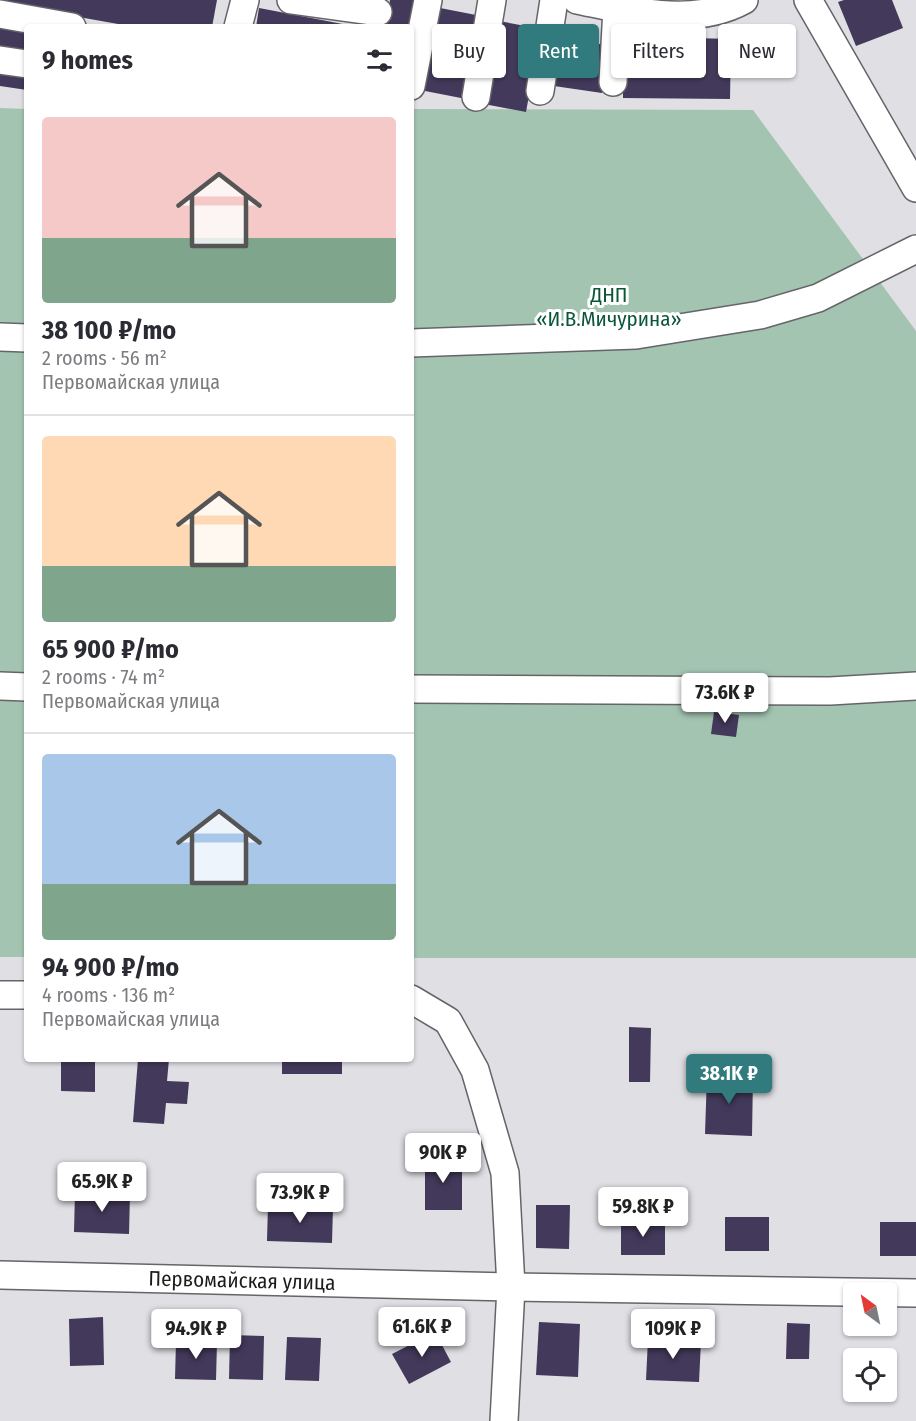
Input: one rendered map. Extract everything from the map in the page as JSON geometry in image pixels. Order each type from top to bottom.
[{"type":"street","points":[[239,24],[245,0]]},
{"type":"street","points":[[291,0],[378,13]]},
{"type":"street","points":[[414,71],[428,0]]},
{"type":"street","points":[[476,97],[492,0]]},
{"type":"street","points":[[540,91],[554,0]]},
{"type":"street","points":[[577,0],[674,17],[731,7],[744,0]]},
{"type":"street","points":[[808,0],[916,188]]},
{"type":"street","points":[[613,82],[617,8]]},
{"type":"street","points":[[0,14],[55,24]]},
{"type":"street","points":[[0,60],[24,64]]},
{"type":"street","points":[[414,343],[636,335],[760,315],[818,298],[916,249]]},
{"type":"street","points":[[0,337],[24,338]]},
{"type":"street","points":[[0,686],[24,687]]},
{"type":"street","points":[[414,689],[830,690],[916,686]]},
{"type":"street","points":[[0,995],[24,995]]},
{"type":"street","points":[[414,1001],[448,1021],[475,1070],[505,1173],[511,1287],[504,1421]]},
{"type":"street","name":"Первомайская улица","points":[[0,1275],[511,1287],[916,1293]]},
{"type":"green space","points":[[0,108],[24,109],[24,957],[0,957]]},
{"type":"green space","name":"ДНП «И.В.Мичурина»","points":[[414,109],[753,110],[916,331],[916,958],[414,958]]},
{"type":"building","points":[[0,0],[217,0],[213,24],[118,24],[0,3]]},
{"type":"building","points":[[390,0],[414,0],[410,24],[386,24]]},
{"type":"building","points":[[892,0],[903,28],[856,46],[838,2]]},
{"type":"building","points":[[435,7],[476,15],[474,24],[432,24],[432,78],[465,78],[461,98],[420,90]]},
{"type":"building","points":[[259,8],[343,24],[256,24]]},
{"type":"building","points":[[499,21],[518,25],[518,78],[532,78],[526,112],[484,104],[489,78],[506,78],[506,24],[498,24]]},
{"type":"building","points":[[0,28],[24,32],[24,55],[0,51]]},
{"type":"building","points":[[706,38],[718,39],[718,78],[730,78],[730,99],[623,98],[623,78],[706,78]]},
{"type":"building","points":[[599,44],[608,45],[602,93],[554,86],[555,78],[599,78]]},
{"type":"building","points":[[0,68],[24,72],[24,90],[0,86]]},
{"type":"building","points":[[714,712],[739,715],[736,737],[711,734]]},
{"type":"building","points":[[629,1027],[651,1028],[650,1082],[629,1082]]},
{"type":"building","points":[[61,1062],[95,1062],[95,1092],[61,1091]]},
{"type":"building","points":[[138,1062],[169,1062],[167,1081],[189,1082],[187,1104],[166,1103],[164,1124],[133,1122]]},
{"type":"building","points":[[282,1062],[342,1062],[342,1074],[282,1074]]},
{"type":"building","points":[[707,1075],[753,1076],[752,1136],[705,1134]]},
{"type":"building","points":[[425,1158],[462,1158],[462,1210],[425,1210]]},
{"type":"building","points":[[75,1193],[130,1194],[129,1234],[74,1232]]},
{"type":"building","points":[[268,1204],[333,1206],[332,1243],[267,1241]]},
{"type":"building","points":[[536,1205],[570,1205],[569,1249],[536,1248]]},
{"type":"building","points":[[725,1217],[769,1217],[769,1251],[725,1251]]},
{"type":"building","points":[[621,1221],[665,1221],[665,1255],[621,1255]]},
{"type":"building","points":[[880,1222],[916,1222],[916,1256],[880,1256]]},
{"type":"building","points":[[103,1317],[104,1365],[70,1366],[69,1319]]},
{"type":"building","points":[[539,1322],[580,1324],[578,1377],[536,1375]]},
{"type":"building","points":[[787,1323],[810,1324],[809,1359],[786,1359]]},
{"type":"building","points":[[435,1332],[451,1362],[409,1384],[392,1354]]},
{"type":"building","points":[[230,1335],[264,1336],[263,1380],[229,1379]]},
{"type":"building","points":[[287,1337],[321,1338],[319,1381],[285,1380]]},
{"type":"building","points":[[648,1339],[701,1341],[699,1382],[646,1380]]},
{"type":"building","points":[[176,1341],[217,1342],[216,1380],[175,1379]]}]
